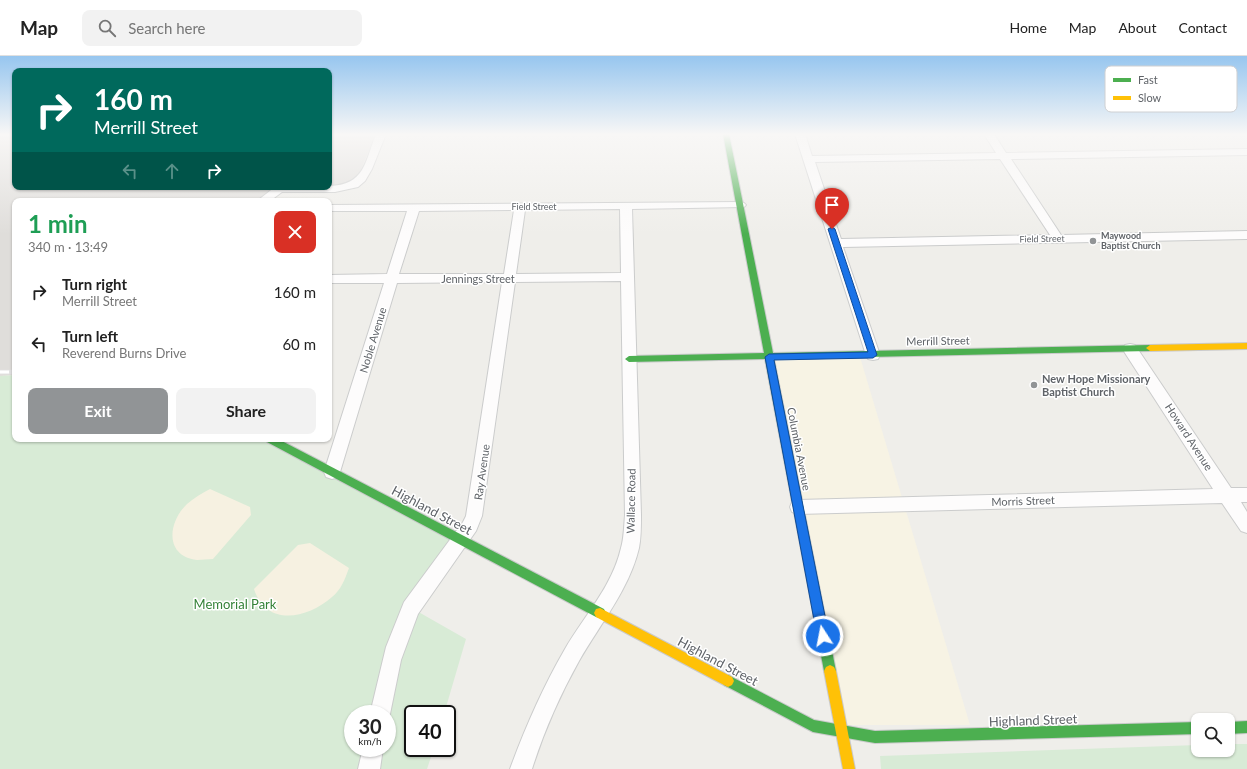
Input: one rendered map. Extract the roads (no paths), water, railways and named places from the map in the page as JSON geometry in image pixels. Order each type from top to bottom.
[{"type":"street","points":[[332,188],[354,185],[360,180],[367,167]]},
{"type":"street","name":"Columbia Avenue","points":[[733,167],[849,769]]},
{"type":"street","points":[[811,167],[873,355]]},
{"type":"street","points":[[1010,167],[1058,239]]},
{"type":"street","points":[[267,198],[279,190]]},
{"type":"street","name":"Field Street","points":[[332,208],[740,205]]},
{"type":"street","name":"Wallace Road","points":[[521,769],[530,742],[549,697],[573,654],[615,587],[630,549],[632,530],[626,206]]},
{"type":"street","name":"Noble Avenue","points":[[332,472],[414,207]]},
{"type":"street","name":"Ray Avenue","points":[[382,705],[389,668],[405,620],[460,539],[474,516],[477,507],[520,207]]},
{"type":"street","name":"Field Street","points":[[836,243],[1247,235]]},
{"type":"street","name":"Jennings Street","points":[[332,279],[628,277]]},
{"type":"street","name":"Merrill Street","points":[[630,359],[1247,346]]},
{"type":"street","name":"Howard Avenue","points":[[1130,348],[1247,526]]},
{"type":"street","name":"Highland Street","points":[[276,442],[813,726],[875,737],[1191,728]]},
{"type":"street","name":"Morris Street","points":[[798,508],[1247,495]]},
{"type":"street","points":[[1235,728],[1247,727]]},
{"type":"street","points":[[369,769],[371,757]]},
{"type":"railway","points":[[0,372],[12,372]]},
{"type":"place","name":"Maywood Baptist Church","points":[[1093,241]]},
{"type":"place","name":"New Hope Missionary Baptist Church","points":[[1034,385]]},
{"type":"park label","name":"Memorial Park","points":[[235,604]]}]
